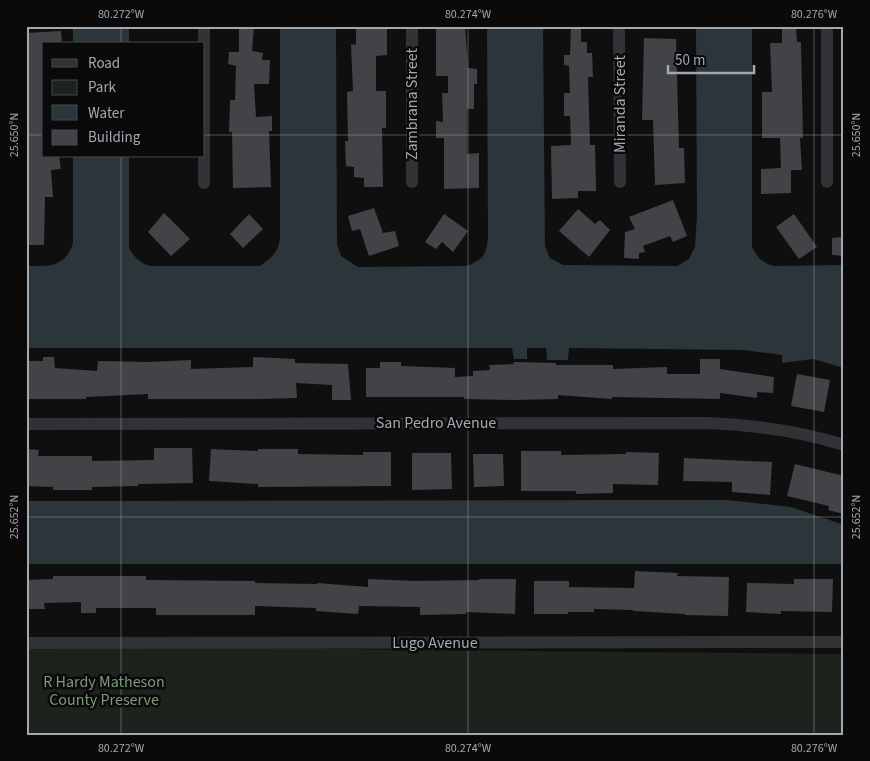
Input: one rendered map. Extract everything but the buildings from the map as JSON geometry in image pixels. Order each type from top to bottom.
[{"type":"street","points":[[204,26],[204,42]]},
{"type":"street","name":"Zambrana Street","points":[[412,26],[412,182]]},
{"type":"street","name":"Miranda Street","points":[[619,26],[620,182]]},
{"type":"street","points":[[827,26],[827,182]]},
{"type":"street","points":[[204,158],[204,183]]},
{"type":"street","name":"San Pedro Avenue","points":[[26,424],[708,424],[767,428],[812,436],[844,445]]},
{"type":"street","name":"Lugo Avenue","points":[[26,643],[844,642]]},
{"type":"green space","name":"R Hardy Matheson County Preserve","points":[[26,646],[844,654],[844,735],[26,735]]},
{"type":"water","points":[[73,26],[129,26],[129,42],[73,42]]},
{"type":"water","points":[[280,26],[336,26],[337,244],[341,256],[358,267],[466,266],[480,259],[485,253],[488,238],[487,26],[543,26],[545,246],[550,258],[563,265],[677,266],[689,259],[695,247],[697,215],[696,26],[752,26],[752,247],[760,259],[774,266],[844,265],[844,368],[813,359],[782,363],[782,355],[744,350],[569,348],[568,360],[547,360],[546,348],[527,348],[527,359],[514,359],[512,348],[26,348],[26,266],[55,264],[66,257],[73,243],[73,158],[129,158],[129,248],[135,257],[150,266],[260,266],[274,254],[280,237]]},
{"type":"water","points":[[727,500],[791,507],[844,525],[844,564],[26,564],[26,501]]}]
